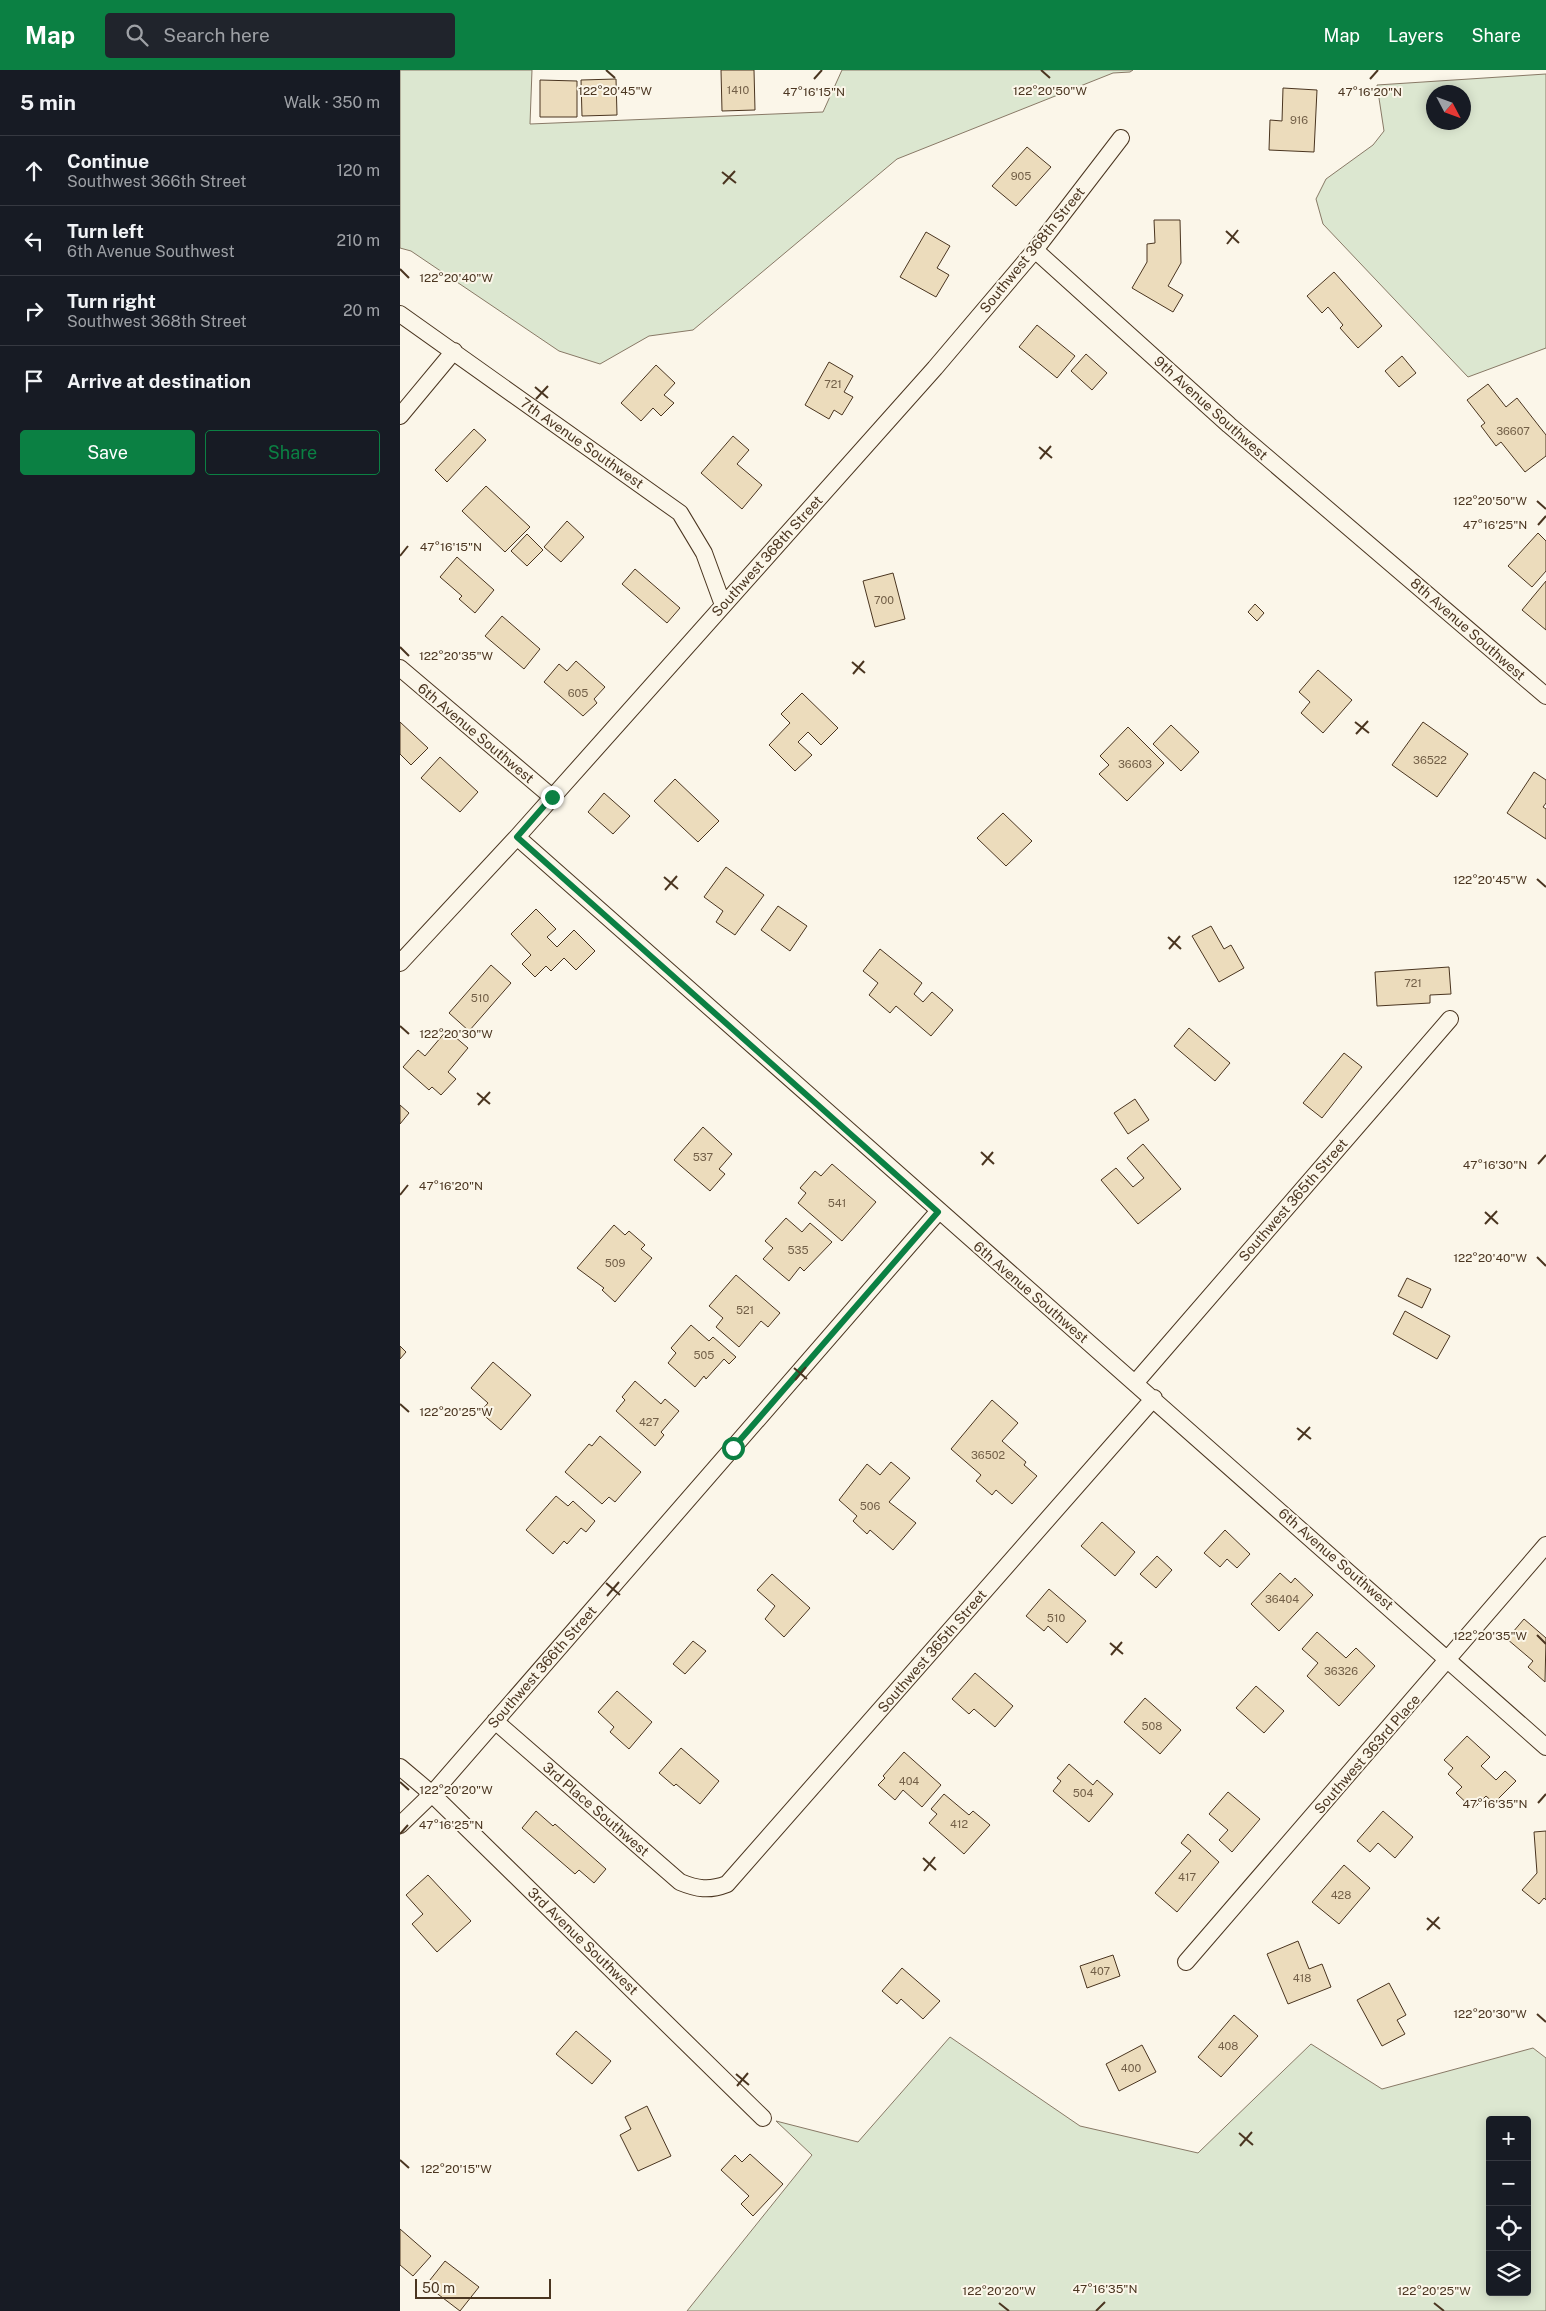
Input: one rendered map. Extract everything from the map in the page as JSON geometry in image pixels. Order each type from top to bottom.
[{"type":"street","name":"Southwest 368th Street","points":[[400,963],[517,837],[935,368],[1035,250],[1121,138]]},
{"type":"street","name":"9th Avenue Southwest","points":[[1035,250],[1228,425],[1390,563]]},
{"type":"street","name":"7th Avenue Southwest","points":[[400,314],[680,513],[694,532],[704,553],[723,605]]},
{"type":"street","points":[[400,416],[454,351]]},
{"type":"street","name":"8th Avenue Southwest","points":[[1390,563],[1546,696]]},
{"type":"street","name":"6th Avenue Southwest","points":[[400,668],[552,797]]},
{"type":"street","name":"6th Avenue Southwest","points":[[517,837],[938,1212],[1136,1382],[1546,1747]]},
{"type":"street","name":"Southwest 365th Street","points":[[1136,1382],[1450,1019]]},
{"type":"street","name":"Southwest 366th Street","points":[[400,1825],[432,1794],[938,1212]]},
{"type":"street","name":"Southwest 365th Street","points":[[702,1889],[714,1889],[727,1884],[736,1875],[1154,1398]]},
{"type":"street","name":"Southwest 363rd Place","points":[[1186,1962],[1546,1545]]},
{"type":"street","name":"3rd Place Southwest","points":[[495,1721],[680,1882],[702,1889]]},
{"type":"street","name":"3rd Avenue Southwest","points":[[400,1767],[432,1794],[763,2118]]},
{"type":"green space","points":[[400,70],[532,70],[530,124],[823,112],[842,70],[1133,70],[1130,72],[1113,73],[897,159],[693,330],[649,336],[600,364],[559,351],[411,251],[400,248]]},
{"type":"green space","points":[[1546,74],[1546,348],[1468,377],[1323,224],[1316,199],[1326,179],[1373,145],[1384,131],[1377,85]]},
{"type":"green space","points":[[950,2037],[1080,2126],[1198,2153],[1311,2044],[1382,2089],[1533,2048],[1546,2058],[1546,2311],[687,2311],[812,2155],[776,2121],[858,2142]]},
{"type":"building","points":[[721,70],[754,70],[755,110],[722,111]]},
{"type":"building","points":[[616,79],[617,115],[582,116],[581,80]]},
{"type":"building","points":[[540,80],[577,81],[577,117],[540,117]]},
{"type":"building","points":[[1283,88],[1317,90],[1314,152],[1269,150],[1270,120],[1282,121]]},
{"type":"building","points":[[1027,147],[1051,167],[1016,206],[992,186]]},
{"type":"building","points":[[1154,220],[1180,220],[1181,263],[1168,286],[1183,295],[1173,312],[1132,288],[1147,262],[1147,244],[1155,243]]},
{"type":"building","points":[[926,232],[950,246],[937,268],[949,275],[936,297],[900,277]]},
{"type":"building","points":[[1334,272],[1382,326],[1358,348],[1340,328],[1343,325],[1328,307],[1322,313],[1307,296]]},
{"type":"building","points":[[1037,325],[1075,356],[1057,378],[1019,347]]},
{"type":"building","points":[[1086,354],[1107,373],[1092,390],[1071,371]]},
{"type":"building","points":[[1402,356],[1416,373],[1399,387],[1385,371]]},
{"type":"building","points":[[829,362],[853,376],[844,392],[853,397],[842,415],[834,410],[829,419],[805,405]]},
{"type":"building","points":[[656,365],[675,383],[664,395],[674,403],[661,416],[653,408],[641,421],[621,403]]},
{"type":"building","points":[[1488,384],[1506,407],[1517,398],[1546,435],[1546,456],[1525,472],[1501,442],[1496,446],[1481,426],[1485,423],[1467,400]]},
{"type":"building","points":[[474,429],[486,440],[447,482],[435,470]]},
{"type":"building","points":[[733,436],[749,450],[737,464],[762,485],[742,509],[701,473]]},
{"type":"building","points":[[486,486],[530,527],[505,552],[462,511]]},
{"type":"building","points":[[567,521],[584,537],[561,562],[544,547]]},
{"type":"building","points":[[1538,533],[1546,541],[1546,571],[1532,587],[1508,566]]},
{"type":"building","points":[[527,534],[543,550],[527,566],[511,551]]},
{"type":"building","points":[[457,557],[494,590],[475,613],[459,599],[462,596],[440,577]]},
{"type":"building","points":[[635,569],[680,608],[667,623],[622,584]]},
{"type":"building","points":[[893,573],[905,619],[875,627],[863,581]]},
{"type":"building","points":[[1546,581],[1546,630],[1522,610]]},
{"type":"building","points":[[1255,604],[1264,613],[1257,621],[1248,612]]},
{"type":"building","points":[[502,616],[540,649],[524,669],[485,636]]},
{"type":"building","points":[[576,661],[605,687],[594,699],[597,703],[583,716],[544,682],[559,664],[567,671]]},
{"type":"building","points":[[1318,670],[1352,700],[1323,733],[1301,713],[1310,702],[1299,692]]},
{"type":"building","points":[[802,693],[838,728],[821,745],[808,732],[798,742],[812,755],[795,771],[769,745],[790,723],[781,714]]},
{"type":"building","points":[[400,722],[428,748],[411,765],[400,754]]},
{"type":"building","points":[[1423,722],[1468,754],[1437,797],[1392,765]]},
{"type":"building","points":[[1171,725],[1199,752],[1181,771],[1153,744]]},
{"type":"building","points":[[1128,727],[1164,763],[1127,801],[1099,774],[1109,765],[1100,756]]},
{"type":"building","points":[[440,757],[478,792],[460,812],[421,778]]},
{"type":"building","points":[[1534,772],[1546,780],[1546,803],[1543,807],[1546,809],[1546,839],[1507,813]]},
{"type":"building","points":[[675,779],[719,821],[698,842],[654,801]]},
{"type":"building","points":[[604,793],[630,816],[613,834],[588,812]]},
{"type":"building","points":[[1003,813],[1032,841],[1006,866],[977,838]]},
{"type":"building","points":[[726,867],[764,895],[735,935],[716,922],[723,911],[704,897]]},
{"type":"building","points":[[778,906],[807,926],[790,951],[761,930]]},
{"type":"building","points":[[536,909],[556,929],[547,937],[557,947],[574,930],[595,951],[576,970],[564,958],[551,971],[546,966],[535,977],[522,964],[531,955],[511,934]]},
{"type":"building","points":[[1211,926],[1224,949],[1231,945],[1244,968],[1219,982],[1192,936]]},
{"type":"building","points":[[880,949],[922,983],[914,994],[923,1002],[932,992],[953,1010],[931,1036],[896,1006],[890,1013],[869,995],[878,983],[863,971]]},
{"type":"building","points":[[491,965],[511,983],[469,1031],[449,1013]]},
{"type":"building","points":[[1449,967],[1451,994],[1430,995],[1430,1003],[1377,1006],[1375,972]]},
{"type":"building","points":[[1189,1028],[1230,1063],[1215,1081],[1174,1046]]},
{"type":"building","points":[[447,1030],[468,1048],[448,1072],[456,1079],[441,1095],[432,1087],[429,1090],[403,1067],[418,1050],[425,1056]]},
{"type":"building","points":[[1344,1053],[1362,1067],[1322,1118],[1303,1103]]},
{"type":"building","points":[[1135,1099],[1149,1120],[1128,1134],[1114,1113]]},
{"type":"building","points":[[400,1105],[409,1113],[400,1124]]},
{"type":"building","points":[[703,1127],[732,1154],[719,1169],[725,1174],[710,1191],[674,1160]]},
{"type":"building","points":[[1143,1144],[1181,1189],[1138,1224],[1101,1180],[1116,1168],[1133,1187],[1144,1178],[1127,1158]]},
{"type":"building","points":[[832,1164],[876,1202],[842,1241],[798,1203],[806,1193],[800,1188],[815,1171],[821,1176]]},
{"type":"building","points":[[786,1218],[802,1232],[810,1223],[832,1242],[804,1271],[800,1267],[789,1281],[763,1259],[773,1248],[765,1241]]},
{"type":"building","points":[[614,1225],[625,1235],[629,1231],[645,1245],[641,1249],[652,1258],[615,1302],[602,1290],[604,1288],[577,1268]]},
{"type":"building","points":[[736,1275],[780,1313],[768,1327],[761,1321],[739,1347],[716,1327],[723,1318],[709,1306]]},
{"type":"building","points":[[1407,1278],[1431,1289],[1422,1308],[1398,1296]]},
{"type":"building","points":[[1405,1311],[1450,1336],[1437,1359],[1393,1334]]},
{"type":"building","points":[[691,1325],[709,1341],[713,1337],[736,1357],[729,1364],[724,1359],[706,1379],[704,1376],[695,1387],[668,1363],[676,1353],[671,1348]]},
{"type":"building","points":[[400,1346],[406,1352],[400,1359]]},
{"type":"building","points":[[493,1362],[531,1395],[501,1430],[480,1412],[488,1403],[471,1388]]},
{"type":"building","points":[[635,1381],[661,1404],[665,1399],[679,1411],[661,1432],[664,1435],[655,1446],[616,1411],[625,1400],[622,1397]]},
{"type":"building","points":[[992,1400],[1018,1423],[1002,1441],[1026,1462],[1024,1465],[1037,1476],[1012,1504],[996,1490],[992,1495],[976,1481],[981,1475],[951,1449]]},
{"type":"building","points":[[600,1436],[641,1472],[615,1502],[609,1497],[602,1504],[565,1472],[589,1444],[592,1446]]},
{"type":"building","points":[[891,1462],[910,1478],[889,1502],[916,1523],[893,1550],[870,1530],[867,1534],[853,1521],[857,1516],[839,1500],[867,1464],[880,1475]]},
{"type":"building","points":[[556,1496],[568,1506],[573,1501],[595,1521],[586,1532],[581,1528],[567,1544],[564,1541],[553,1554],[526,1530]]},
{"type":"building","points":[[1102,1522],[1135,1552],[1115,1576],[1081,1546]]},
{"type":"building","points":[[1225,1530],[1250,1554],[1237,1568],[1227,1559],[1220,1567],[1204,1553]]},
{"type":"building","points":[[1157,1556],[1172,1570],[1156,1588],[1140,1574]]},
{"type":"building","points":[[1280,1573],[1291,1583],[1295,1578],[1313,1595],[1279,1631],[1251,1604]]},
{"type":"building","points":[[772,1574],[810,1608],[784,1637],[765,1619],[775,1606],[757,1590]]},
{"type":"building","points":[[1049,1589],[1086,1621],[1067,1643],[1048,1626],[1044,1631],[1026,1616]]},
{"type":"building","points":[[1524,1619],[1546,1638],[1545,1682],[1528,1667],[1533,1661],[1507,1639]]},
{"type":"building","points":[[1317,1632],[1346,1658],[1356,1648],[1375,1666],[1339,1706],[1307,1676],[1318,1663],[1302,1649]]},
{"type":"building","points":[[693,1641],[706,1651],[685,1674],[673,1664]]},
{"type":"building","points":[[975,1673],[1013,1706],[995,1727],[974,1709],[969,1714],[952,1699]]},
{"type":"building","points":[[1256,1686],[1284,1711],[1264,1733],[1236,1708]]},
{"type":"building","points":[[617,1691],[652,1722],[629,1749],[610,1732],[614,1727],[598,1712]]},
{"type":"building","points":[[1145,1698],[1181,1730],[1160,1754],[1124,1722]]},
{"type":"building","points":[[1467,1736],[1490,1757],[1481,1766],[1496,1780],[1505,1771],[1516,1781],[1494,1803],[1486,1796],[1473,1809],[1456,1793],[1462,1787],[1448,1774],[1453,1768],[1444,1760]]},
{"type":"building","points":[[681,1748],[719,1781],[700,1804],[659,1773]]},
{"type":"building","points":[[904,1752],[941,1785],[922,1807],[903,1790],[895,1800],[878,1785],[885,1778],[883,1776]]},
{"type":"building","points":[[1069,1764],[1093,1785],[1097,1780],[1113,1794],[1089,1822],[1053,1791],[1061,1781],[1057,1778]]},
{"type":"building","points":[[1228,1792],[1260,1819],[1232,1852],[1219,1840],[1228,1830],[1209,1814]]},
{"type":"building","points":[[944,1794],[969,1815],[973,1811],[990,1825],[964,1854],[929,1823],[937,1814],[931,1809]]},
{"type":"building","points":[[536,1811],[553,1826],[555,1824],[606,1869],[594,1883],[579,1870],[575,1874],[522,1828]]},
{"type":"building","points":[[1383,1811],[1413,1837],[1395,1858],[1378,1843],[1370,1852],[1357,1841]]},
{"type":"building","points":[[1546,1831],[1546,1900],[1544,1898],[1539,1904],[1522,1890],[1537,1873],[1534,1832]]},
{"type":"building","points":[[1188,1834],[1219,1862],[1177,1912],[1155,1893],[1191,1851],[1181,1843]]},
{"type":"building","points":[[1344,1865],[1370,1888],[1339,1924],[1312,1902]]},
{"type":"building","points":[[428,1875],[471,1921],[437,1952],[412,1924],[423,1914],[406,1895]]},
{"type":"building","points":[[1298,1941],[1309,1969],[1322,1964],[1331,1987],[1288,2004],[1267,1954]]},
{"type":"building","points":[[1113,1955],[1120,1976],[1087,1988],[1080,1966]]},
{"type":"building","points":[[902,1968],[940,2001],[923,2019],[901,1999],[897,2004],[882,1991]]},
{"type":"building","points":[[1389,1983],[1406,2015],[1397,2020],[1405,2034],[1382,2046],[1357,2000]]},
{"type":"building","points":[[1234,2015],[1258,2036],[1221,2077],[1198,2057]]},
{"type":"building","points":[[576,2031],[611,2061],[592,2084],[556,2054]]},
{"type":"building","points":[[1142,2045],[1156,2072],[1119,2091],[1106,2064]]},
{"type":"building","points":[[647,2106],[671,2156],[638,2171],[620,2135],[631,2129],[625,2117]]},
{"type":"building","points":[[750,2154],[783,2184],[753,2216],[741,2204],[749,2196],[721,2170],[735,2155],[742,2162]]},
{"type":"building","points":[[400,2229],[431,2256],[413,2276],[400,2265]]},
{"type":"building","points":[[445,2261],[479,2287],[460,2311],[426,2285]]},
{"type":"route","points":[[552,797],[517,837],[938,1212],[733,1448]]}]
